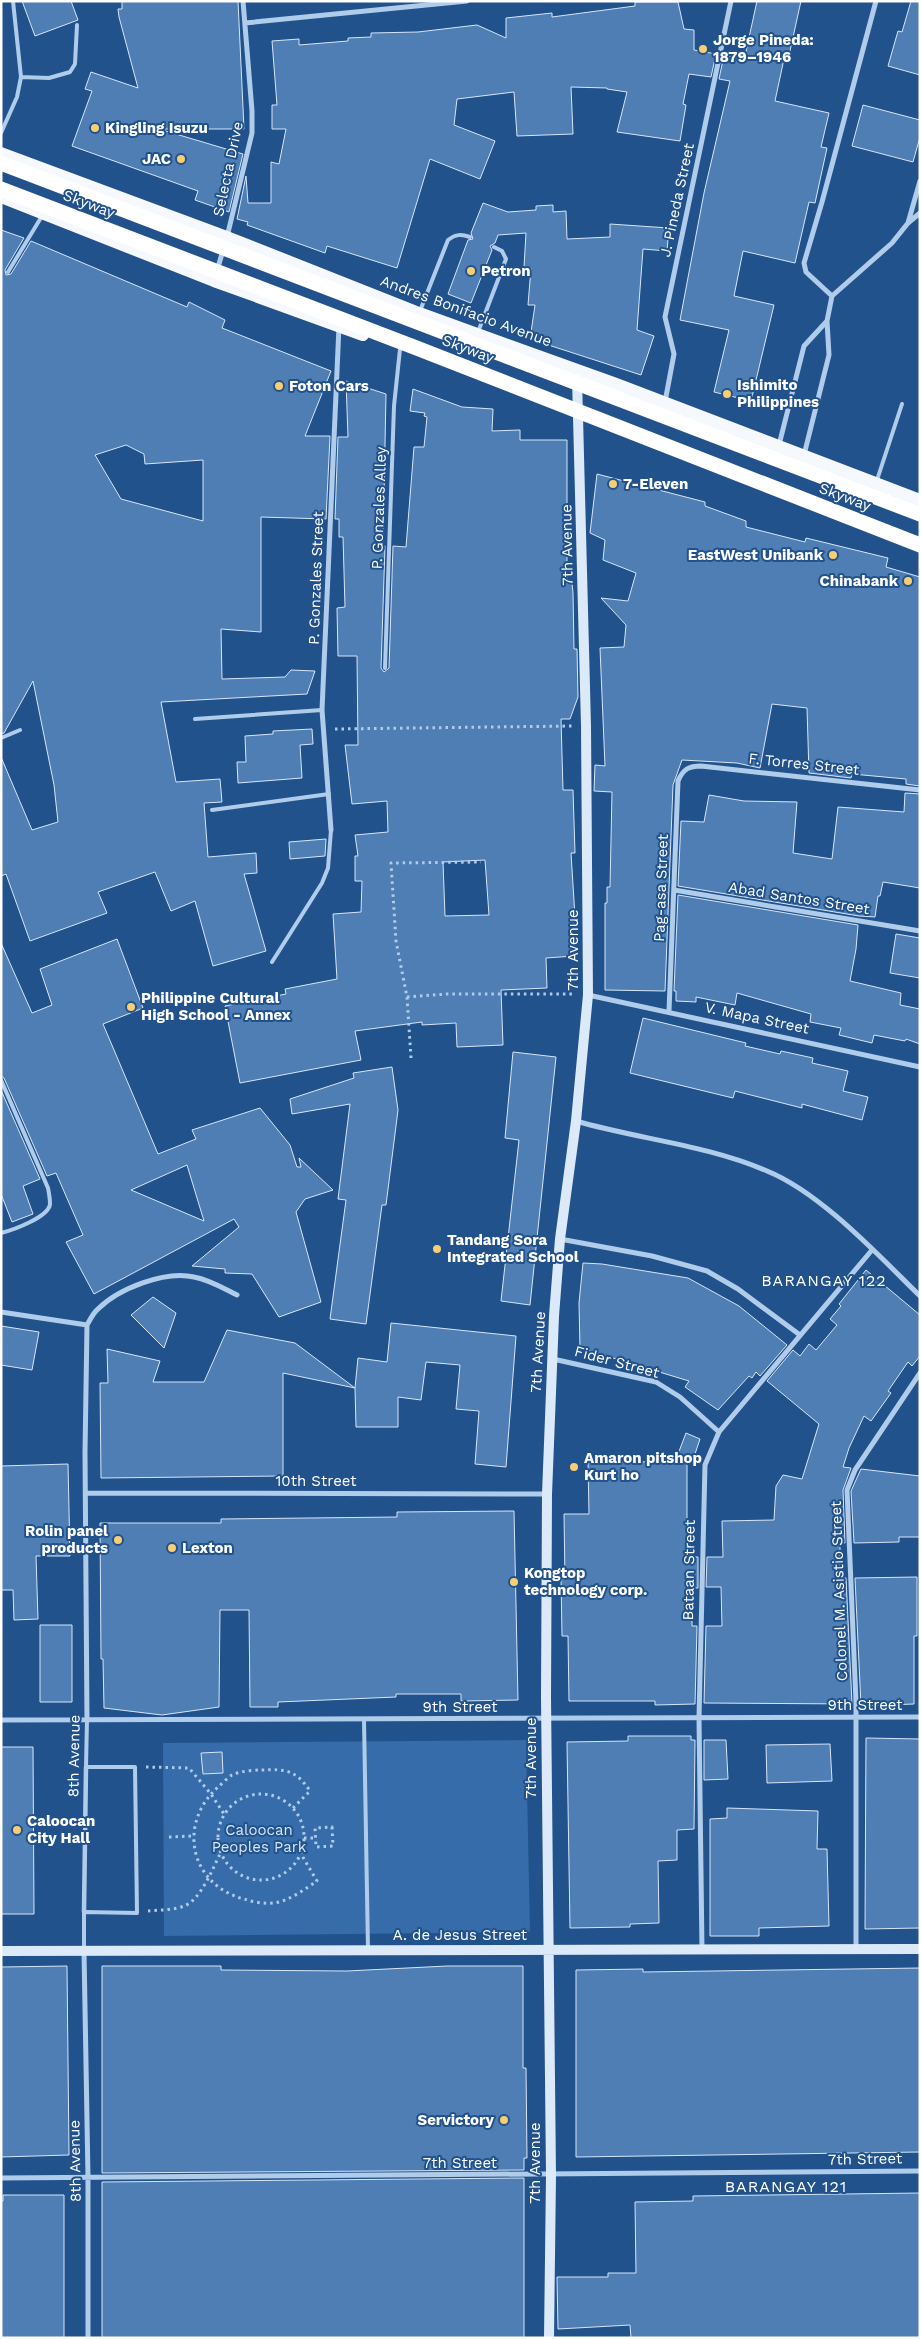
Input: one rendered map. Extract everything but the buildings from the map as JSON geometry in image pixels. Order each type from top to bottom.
[{"type":"highway","name":"Skyway","points":[[1,163],[920,514]]},
{"type":"highway","name":"Skyway","points":[[1,190],[424,350],[920,544]]},
{"type":"main road","name":"Andres Bonifacio Avenue","points":[[1,153],[227,237],[419,313],[577,370],[920,500]]},
{"type":"main road","points":[[1,197],[214,281],[920,544]]},
{"type":"main road","name":"7th Avenue","points":[[549,2338],[550,2175],[546,1719],[547,1494],[552,1358],[560,1239],[576,1121],[588,995],[586,726],[577,370]]},
{"type":"main road","name":"A. de Jesus Street","points":[[1,1951],[920,1949]]},
{"type":"street","name":"Selecta Drive","points":[[214,281],[227,237],[252,133],[243,1]]},
{"type":"street","points":[[245,23],[467,1]]},
{"type":"street","name":"J. Pineda Street","points":[[665,403],[674,354],[665,317],[731,1]]},
{"type":"street","points":[[832,296],[806,272],[804,263],[876,1]]},
{"type":"street","points":[[908,223],[920,181]]},
{"type":"street","points":[[804,455],[829,355],[827,321],[832,296],[892,243],[908,223],[920,213]]},
{"type":"street","points":[[780,446],[804,346],[827,321]]},
{"type":"street","name":"P. Gonzales Street","points":[[330,830],[322,710],[338,326]]},
{"type":"street","name":"F. Torres Street","points":[[686,768],[701,766],[920,790]]},
{"type":"street","name":"Pag-asa Street","points":[[668,1012],[678,781],[686,768]]},
{"type":"street","name":"Abad Santos Street","points":[[674,890],[920,931]]},
{"type":"street","name":"V. Mapa Street","points":[[588,995],[920,1066]]},
{"type":"street","points":[[576,1121],[703,1151],[769,1171],[798,1186],[872,1250],[920,1296]]},
{"type":"street","points":[[560,1239],[652,1256],[707,1271],[738,1288],[800,1335]]},
{"type":"street","name":"Bataan Street","points":[[702,1950],[699,1718],[703,1480],[709,1451],[719,1432],[872,1250]]},
{"type":"street","points":[[1,1312],[87,1325],[96,1310],[107,1301],[144,1282],[172,1276],[193,1276],[211,1282],[237,1295]]},
{"type":"street","name":"8th Avenue","points":[[87,1325],[87,1720]]},
{"type":"street","name":"Fider Street","points":[[552,1358],[656,1382],[680,1398],[719,1432]]},
{"type":"street","name":"Colonel M. Asistio Street","points":[[856,1949],[856,1718],[848,1483],[920,1372]]},
{"type":"street","name":"10th Street","points":[[86,1493],[547,1494]]},
{"type":"street","name":"9th Street","points":[[1,1720],[920,1718]]},
{"type":"street","name":"8th Avenue","points":[[84,1912],[86,1767]]},
{"type":"street","name":"8th Avenue","points":[[84,1951],[88,2177],[88,2338]]},
{"type":"street","name":"7th Street","points":[[1,2178],[920,2171]]},
{"type":"lane","points":[[1,133],[17,97],[22,77],[13,1]]},
{"type":"lane","points":[[22,77],[49,78],[70,72],[75,64],[77,25]]},
{"type":"lane","points":[[8,272],[44,214]]},
{"type":"lane","points":[[419,313],[448,240],[453,236],[461,234],[470,237]]},
{"type":"lane","points":[[477,334],[506,258],[502,251],[494,247]]},
{"type":"lane","name":"P. Gonzales Alley","points":[[384,668],[394,406],[400,349]]},
{"type":"lane","points":[[876,483],[902,404]]},
{"type":"lane","points":[[195,719],[322,710]]},
{"type":"lane","points":[[1,738],[20,730]]},
{"type":"lane","points":[[212,810],[329,794]]},
{"type":"lane","points":[[272,962],[322,883],[328,868],[330,830]]},
{"type":"lane","points":[[1,1080],[48,1188],[50,1205],[40,1217],[1,1233]]},
{"type":"lane","name":"8th Avenue","points":[[86,1767],[87,1720]]},
{"type":"lane","points":[[364,1720],[368,1950]]},
{"type":"lane","points":[[84,1912],[137,1912],[135,1767],[86,1767]]},
{"type":"lane","name":"8th Avenue","points":[[84,1912],[84,1951]]},
{"type":"path","points":[[323,729],[586,726]]},
{"type":"path","points":[[411,1058],[406,997],[396,941],[391,863],[481,862]]},
{"type":"path","points":[[406,997],[447,994],[558,992],[588,995]]},
{"type":"path","points":[[135,1767],[189,1768],[211,1794],[224,1814]]},
{"type":"path","points":[[293,1808],[310,1791],[302,1778],[284,1769],[250,1770],[232,1775],[211,1794],[198,1813],[193,1836],[197,1860],[208,1879],[230,1896],[255,1902],[274,1903],[298,1893],[318,1881],[301,1854]]},
{"type":"path","points":[[265,1794],[280,1798],[293,1808],[301,1822],[304,1838],[301,1854],[291,1868],[277,1878],[260,1881],[244,1878],[230,1868],[220,1854],[217,1840],[218,1827],[224,1814],[234,1802],[249,1796],[265,1794]]},
{"type":"path","points":[[332,1827],[333,1846],[316,1847],[315,1838],[315,1828],[332,1827]]},
{"type":"path","points":[[169,1837],[193,1836]]},
{"type":"path","points":[[304,1838],[315,1838]]},
{"type":"path","points":[[137,1912],[185,1906],[194,1898],[208,1879],[220,1854]]},
{"type":"green space","name":"Caloocan Peoples Park","points":[[526,1740],[530,1932],[164,1936],[163,1743]]},
{"type":"place","name":"Jorge Pineda: 1879–1946","points":[[703,49]]},
{"type":"place","name":"Kingling Isuzu","points":[[95,128]]},
{"type":"place","name":"JAC","points":[[181,159]]},
{"type":"place","name":"Petron","points":[[471,271]]},
{"type":"place","name":"Foton Cars","points":[[279,386]]},
{"type":"place","name":"Ishimito Philippines","points":[[727,394]]},
{"type":"place","name":"7-Eleven","points":[[613,484]]},
{"type":"place","name":"EastWest Unibank","points":[[833,555]]},
{"type":"place","name":"Chinabank","points":[[908,581]]},
{"type":"place","name":"Philippine Cultural High School - Annex","points":[[131,1007]]},
{"type":"place","name":"Tandang Sora Integrated School","points":[[437,1249]]},
{"type":"place","name":"Amaron pitshop Kurt ho","points":[[574,1467]]},
{"type":"place","name":"Rolin panel products","points":[[118,1540]]},
{"type":"place","name":"Lexton","points":[[172,1548]]},
{"type":"place","name":"Kongtop technology corp.","points":[[514,1582]]},
{"type":"place","name":"Caloocan City Hall","points":[[17,1830]]},
{"type":"place","name":"Servictory","points":[[504,2120]]},
{"type":"district","name":"BARANGAY 122","points":[[824,1280]]},
{"type":"district","name":"BARANGAY 121","points":[[786,2186]]}]
